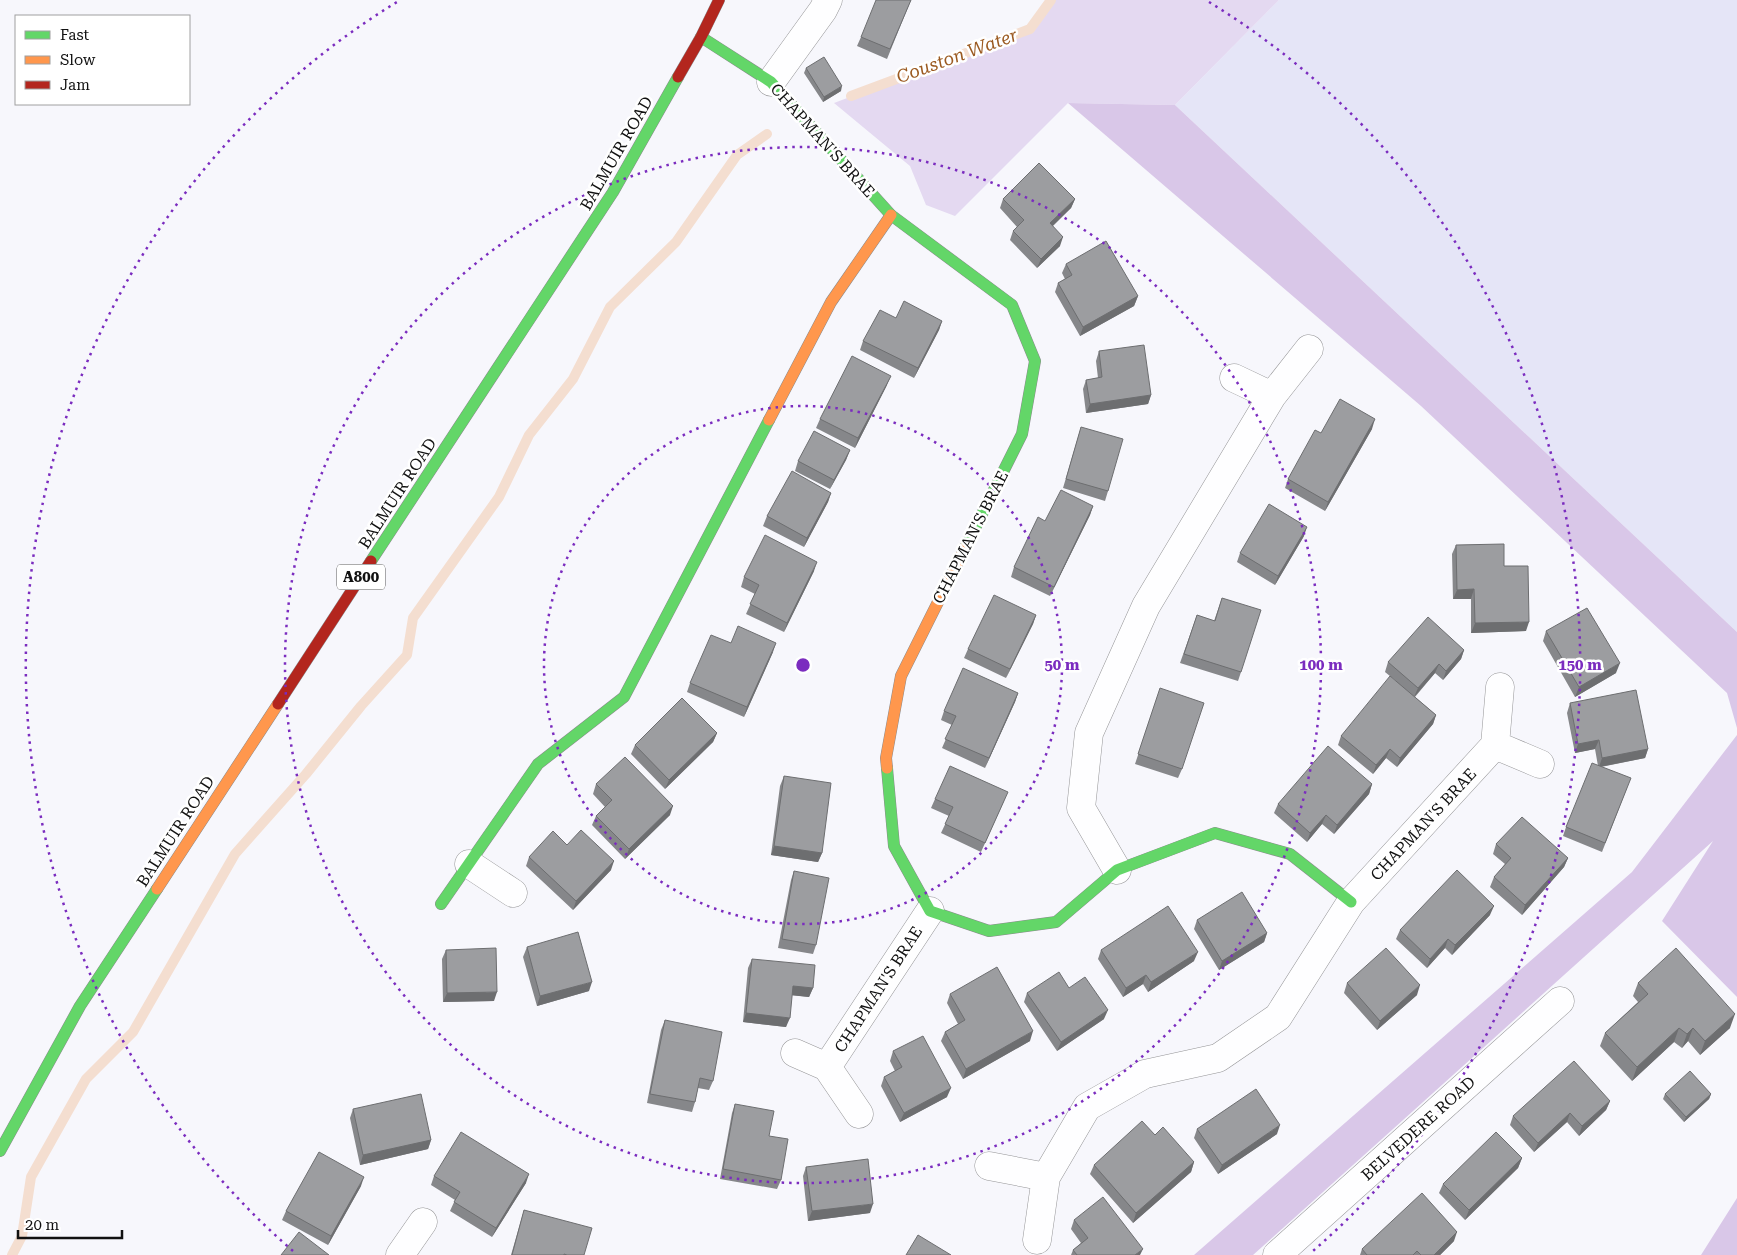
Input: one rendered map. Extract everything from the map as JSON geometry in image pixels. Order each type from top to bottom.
[{"type":"street","name":"BALMUIR ROAD","points":[[0,1152],[80,1006],[614,192],[701,37],[719,0]]},
{"type":"street","points":[[771,82],[823,10],[828,0]]},
{"type":"street","name":"CHAPMAN'S BRAE","points":[[701,37],[771,82],[891,216],[1012,305],[1035,362],[1022,434],[900,676],[886,758],[894,846],[930,911],[989,931],[1056,922],[1117,870],[1215,833],[1290,854],[1351,902]]},
{"type":"street","points":[[440,904],[538,764],[624,697],[831,302],[891,216]]},
{"type":"street","points":[[1117,870],[1081,808],[1089,733],[1146,606],[1272,396],[1309,349]]},
{"type":"street","points":[[1234,378],[1272,396]]},
{"type":"street","points":[[1500,687],[1495,745],[1540,764]]},
{"type":"street","name":"CHAPMAN'S BRAE","points":[[1037,1240],[1046,1177],[1087,1107],[1145,1074],[1218,1058],[1278,1017],[1351,902],[1495,745]]},
{"type":"street","points":[[469,864],[513,893]]},
{"type":"street","name":"CHAPMAN'S BRAE","points":[[827,1067],[930,911]]},
{"type":"street","name":"BELVEDERE ROAD","points":[[1277,1255],[1560,1001]]},
{"type":"street","name":"CHAPMAN'S BRAE","points":[[795,1053],[827,1067],[858,1114]]},
{"type":"street","points":[[989,1166],[1046,1177]]},
{"type":"street","points":[[400,1255],[423,1222]]},
{"type":"shaded area","points":[[1051,0],[1279,0],[1175,105],[1068,103],[955,216],[926,205],[910,166],[834,103],[1030,29]]},
{"type":"shaded area","points":[[1279,0],[1737,0],[1737,632],[1175,105]]},
{"type":"shaded area","points":[[1068,103],[1175,105],[1737,632],[1737,728],[1727,693],[1421,406]]},
{"type":"shaded area","points":[[1737,735],[1737,997],[1662,921],[1713,841],[1253,1255],[1194,1255],[1632,872]]},
{"type":"shaded area","points":[[1737,1198],[1737,1255],[1701,1255]]},
{"type":"building","points":[[876,0],[911,0],[890,49],[861,37]]},
{"type":"building","points":[[824,57],[842,86],[824,97],[806,68]]},
{"type":"building","points":[[1039,163],[1075,199],[1050,223],[1063,237],[1041,259],[1013,231],[1024,220],[1003,199]]},
{"type":"building","points":[[1106,241],[1138,296],[1083,327],[1058,283],[1072,275],[1066,264]]},
{"type":"building","points":[[904,301],[942,321],[918,368],[863,341],[880,310],[896,318]]},
{"type":"building","points":[[1144,345],[1151,395],[1090,404],[1086,380],[1102,377],[1099,351]]},
{"type":"building","points":[[852,356],[891,376],[858,438],[820,419]]},
{"type":"building","points":[[1340,399],[1375,419],[1328,502],[1288,479],[1315,430],[1321,433]]},
{"type":"building","points":[[1081,427],[1123,439],[1108,491],[1066,479]]},
{"type":"building","points":[[814,431],[850,450],[834,480],[798,461]]},
{"type":"building","points":[[792,471],[831,493],[807,538],[767,516]]},
{"type":"building","points":[[1061,490],[1093,506],[1054,587],[1014,567],[1038,517],[1045,521]]},
{"type":"building","points":[[1269,504],[1307,527],[1278,576],[1240,553]]},
{"type":"building","points":[[765,535],[817,562],[787,623],[750,604],[759,585],[744,577]]},
{"type":"building","points":[[1504,544],[1504,566],[1528,566],[1529,622],[1475,623],[1474,589],[1457,590],[1456,545]]},
{"type":"building","points":[[994,595],[1036,615],[1010,669],[968,649]]},
{"type":"building","points":[[1222,598],[1261,610],[1241,672],[1184,654],[1197,615],[1215,621]]},
{"type":"building","points":[[1587,608],[1620,663],[1579,687],[1546,631]]},
{"type":"building","points":[[1428,617],[1464,650],[1446,671],[1439,664],[1418,688],[1388,662]]},
{"type":"building","points":[[738,626],[776,643],[747,707],[690,683],[711,635],[731,643]]},
{"type":"building","points":[[963,668],[1018,693],[989,758],[945,739],[956,716],[944,711]]},
{"type":"building","points":[[1390,676],[1436,715],[1400,758],[1390,749],[1376,765],[1341,736]]},
{"type":"building","points":[[1160,688],[1204,703],[1182,769],[1138,754]]},
{"type":"building","points":[[1636,690],[1648,749],[1602,758],[1599,740],[1578,744],[1570,703]]},
{"type":"building","points":[[682,698],[717,733],[669,780],[635,745]]},
{"type":"building","points":[[1328,746],[1372,784],[1337,825],[1326,815],[1310,833],[1278,804]]},
{"type":"building","points":[[625,757],[673,806],[629,849],[596,816],[612,800],[596,784]]},
{"type":"building","points":[[1592,763],[1631,778],[1605,843],[1566,827]]},
{"type":"building","points":[[950,766],[1008,792],[985,843],[945,824],[953,807],[935,799]]},
{"type":"building","points":[[784,776],[831,783],[822,853],[774,846]]},
{"type":"building","points":[[1522,817],[1568,858],[1525,905],[1494,877],[1511,858],[1496,844]]},
{"type":"building","points":[[581,830],[614,861],[576,901],[529,857],[553,831],[567,845]]},
{"type":"building","points":[[1457,870],[1494,906],[1455,945],[1448,939],[1430,959],[1400,930]]},
{"type":"building","points":[[794,871],[829,878],[816,945],[782,939]]},
{"type":"building","points":[[1242,892],[1267,933],[1222,961],[1197,920]]},
{"type":"building","points":[[1168,906],[1198,952],[1151,982],[1146,975],[1126,988],[1101,950]]},
{"type":"building","points":[[578,932],[592,982],[540,996],[527,947]]},
{"type":"building","points":[[496,948],[497,992],[447,993],[446,950]]},
{"type":"building","points":[[1386,948],[1420,985],[1380,1021],[1347,983]]},
{"type":"building","points":[[1676,948],[1735,1014],[1705,1041],[1693,1028],[1687,1034],[1679,1028],[1637,1067],[1605,1033],[1648,994],[1638,983]]},
{"type":"building","points":[[752,959],[815,965],[813,988],[793,986],[790,1018],[746,1013]]},
{"type":"building","points":[[997,967],[1033,1031],[966,1069],[945,1032],[965,1020],[950,994]]},
{"type":"building","points":[[1059,972],[1069,988],[1085,977],[1108,1010],[1061,1042],[1027,993]]},
{"type":"building","points":[[665,1020],[722,1032],[713,1081],[700,1078],[695,1102],[650,1094]]},
{"type":"building","points":[[923,1036],[951,1088],[904,1113],[884,1077],[902,1067],[893,1051]]},
{"type":"building","points":[[1574,1061],[1610,1101],[1582,1126],[1570,1113],[1538,1143],[1513,1116]]},
{"type":"building","points":[[1690,1071],[1711,1094],[1686,1117],[1665,1094]]},
{"type":"building","points":[[1256,1089],[1280,1125],[1222,1165],[1197,1129]]},
{"type":"building","points":[[421,1094],[431,1140],[363,1155],[353,1109]]},
{"type":"building","points":[[735,1104],[774,1111],[769,1136],[788,1139],[781,1180],[723,1169]]},
{"type":"building","points":[[1142,1121],[1155,1135],[1163,1127],[1194,1162],[1136,1213],[1094,1165]]},
{"type":"building","points":[[461,1132],[529,1174],[496,1228],[454,1202],[460,1192],[434,1176]]},
{"type":"building","points":[[1496,1132],[1522,1158],[1469,1210],[1443,1184]]},
{"type":"building","points":[[319,1152],[364,1177],[331,1236],[286,1211]]},
{"type":"building","points":[[868,1159],[873,1204],[812,1211],[806,1167]]},
{"type":"building","points":[[1422,1193],[1457,1232],[1434,1255],[1421,1255],[1417,1251],[1413,1255],[1367,1255],[1362,1249]]},
{"type":"building","points":[[1103,1197],[1143,1249],[1135,1255],[1077,1255],[1073,1250],[1088,1238],[1074,1220]]},
{"type":"building","points":[[524,1210],[592,1228],[584,1255],[512,1255]]},
{"type":"building","points":[[299,1232],[329,1255],[281,1255]]},
{"type":"building","points":[[918,1235],[951,1255],[906,1255]]},
{"type":"waterway","name":"Couston Water","points":[[851,96],[1030,29],[1051,0]]},
{"type":"waterway","points":[[12,1255],[22,1236],[31,1177],[86,1079],[133,1032],[235,854],[407,655],[413,618],[499,497],[529,435],[573,379],[610,307],[676,242],[737,155],[767,134]]},
{"type":"traffic: fast","points":[[701,37],[771,82],[891,215],[1012,305],[1035,361],[1022,434],[965,548]]},
{"type":"traffic: fast","points":[[371,561],[613,192],[678,77]]},
{"type":"traffic: fast","points":[[441,904],[538,764],[624,697],[769,420]]},
{"type":"traffic: fast","points":[[887,768],[894,846],[930,911],[989,931],[1056,922],[1117,870],[1215,833],[1290,854],[1351,902]]},
{"type":"traffic: fast","points":[[0,1151],[80,1006],[157,889]]},
{"type":"traffic: slow","points":[[769,420],[831,302],[891,215]]},
{"type":"traffic: slow","points":[[887,768],[886,758],[901,676],[965,548]]},
{"type":"traffic: slow","points":[[157,889],[278,704]]},
{"type":"traffic: jam","points":[[678,77],[701,37],[719,0]]},
{"type":"traffic: jam","points":[[278,704],[371,561]]}]
